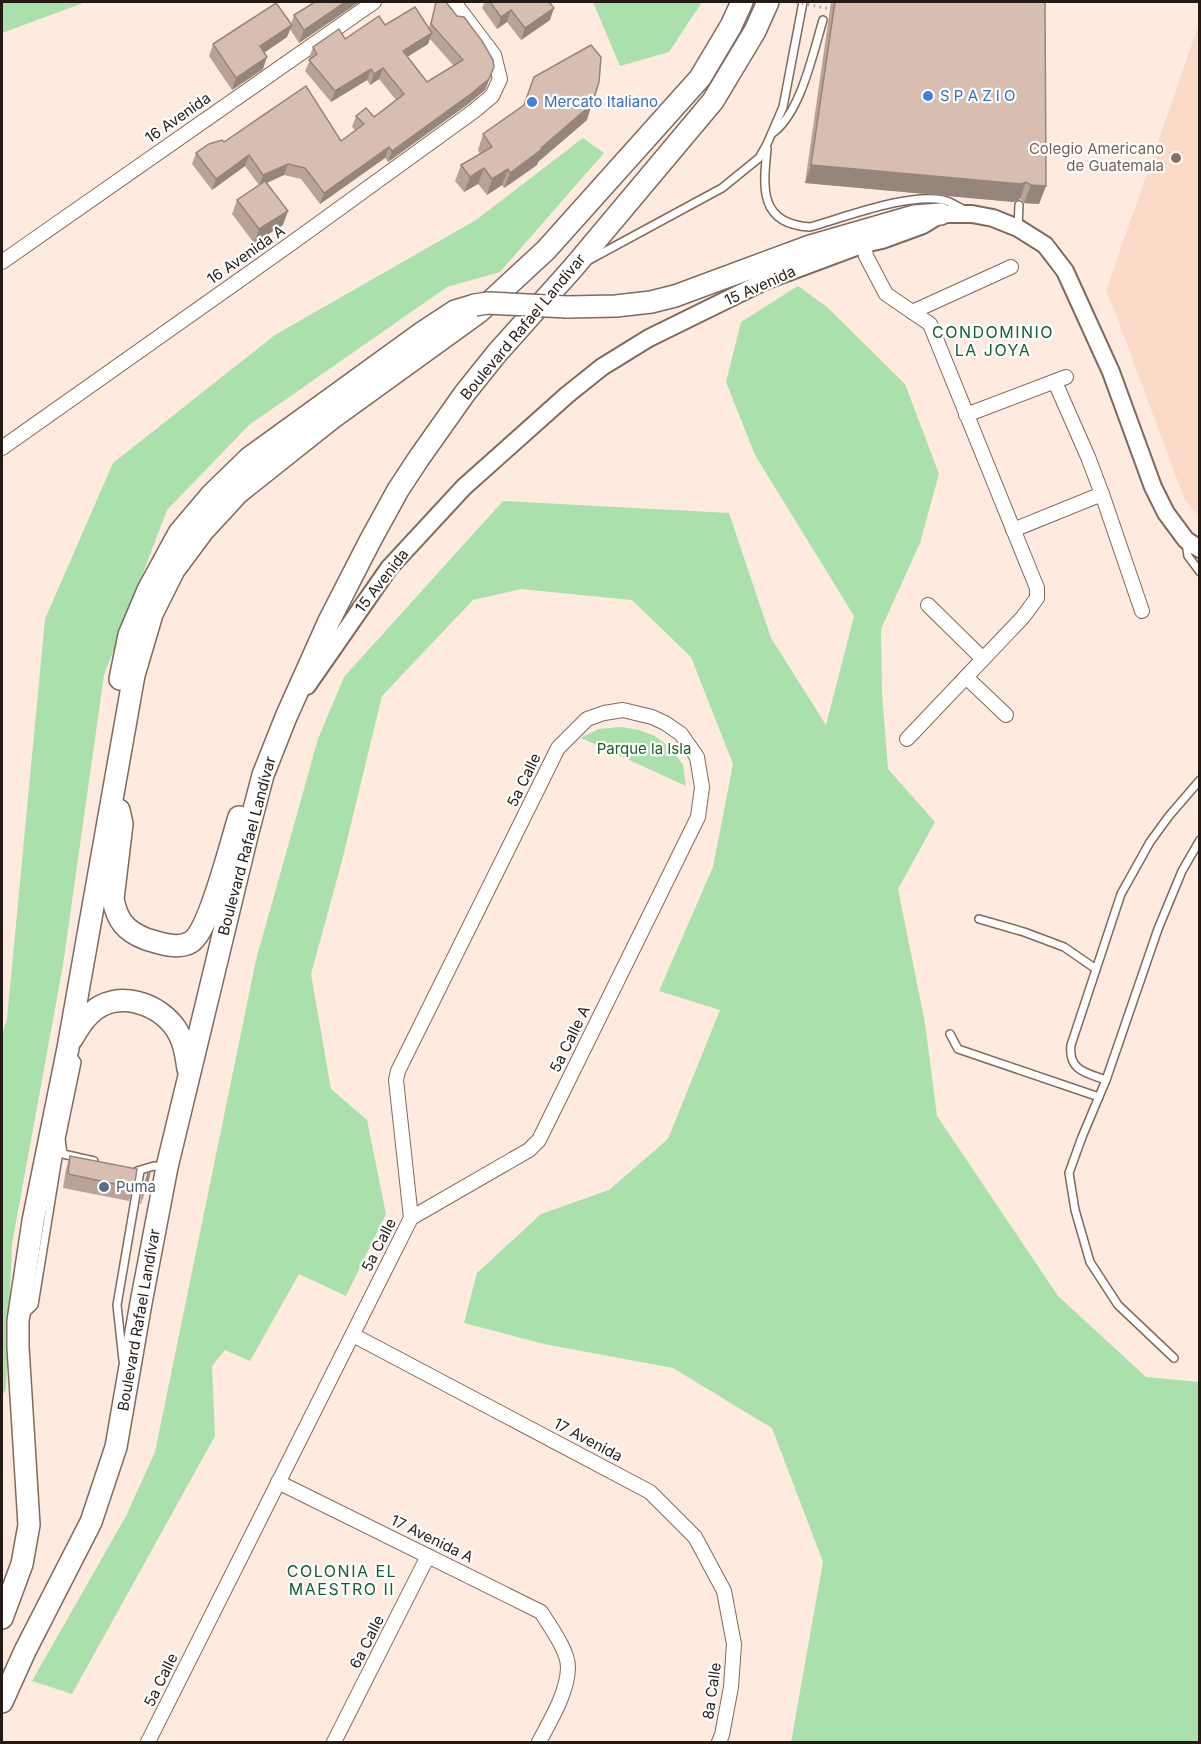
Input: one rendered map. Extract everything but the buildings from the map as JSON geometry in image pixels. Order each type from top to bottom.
[{"type":"main road","name":"Boulevard Rafael Landívar","points":[[2,1618],[22,1564],[28,1525],[18,1321],[33,1221],[68,1048],[134,675],[153,614],[174,570],[203,531],[238,493],[331,419],[479,312],[546,250],[700,78],[731,26],[742,2]]},
{"type":"main road","name":"Boulevard Rafael Landívar","points":[[2,1702],[25,1651],[91,1522],[116,1447],[167,1167],[263,775],[286,717],[339,601],[375,531],[414,466],[485,368],[573,268],[713,101],[754,31],[768,2]]},
{"type":"main road","points":[[118,763],[113,738],[120,680],[129,635],[137,614],[179,532],[203,503],[249,458],[423,332],[455,311],[488,303],[587,307],[651,302],[675,296],[810,246],[914,216],[937,214]]},
{"type":"main road","points":[[114,786],[122,824],[113,898],[118,917],[123,925],[138,936],[155,942],[178,945],[193,941],[204,925],[238,817],[263,775]]},
{"type":"main road","points":[[68,1048],[76,1031],[92,1011],[104,1004],[118,1001],[139,1002],[152,1007],[166,1017],[177,1030],[184,1046],[189,1079]]},
{"type":"street","name":"16 Avenida","points":[[2,262],[374,2]]},
{"type":"street","name":"16 Avenida A","points":[[2,448],[289,245],[492,96],[500,79],[494,55],[454,2]]},
{"type":"street","name":"15 Avenida","points":[[286,717],[390,568],[464,487],[567,395],[602,367],[649,338],[767,280],[923,225],[937,214],[972,214],[993,218],[1018,228],[1045,245],[1065,271],[1111,372],[1153,487],[1166,513],[1193,545]]},
{"type":"street","points":[[864,244],[866,256],[886,294],[930,324],[1037,588],[1037,598],[1023,616],[907,740]]},
{"type":"street","points":[[912,312],[1011,267]]},
{"type":"street","points":[[966,415],[1060,380],[1142,611]]},
{"type":"street","points":[[1013,530],[1102,494]]},
{"type":"street","points":[[928,605],[984,659]]},
{"type":"street","points":[[966,677],[1006,715]]},
{"type":"street","name":"5a Calle","points":[[148,1743],[411,1218],[396,1080],[398,1071],[558,748],[587,719],[604,713],[624,710],[665,723],[681,734],[697,757],[702,787],[698,817]]},
{"type":"street","name":"5a Calle A","points":[[411,1218],[529,1150],[539,1140],[698,817]]},
{"type":"street","name":"17 Avenida","points":[[352,1335],[650,1491],[695,1537],[710,1563],[724,1591],[734,1644]]},
{"type":"street","name":"17 Avenida A","points":[[278,1482],[541,1612],[559,1639],[568,1666],[562,1696],[539,1743]]},
{"type":"street","name":"6a Calle","points":[[334,1743],[428,1556]]},
{"type":"street","name":"8a Calle","points":[[719,1743],[731,1687],[734,1644]]},
{"type":"lane","points":[[573,268],[723,188],[759,158],[783,107],[803,2]]},
{"type":"lane","points":[[772,134],[782,126],[795,105],[823,20]]},
{"type":"lane","points":[[767,144],[764,179],[765,195],[769,207],[776,216],[797,226],[810,227],[899,201],[925,199],[945,200],[972,214]]},
{"type":"lane","points":[[1018,228],[1019,205]]},
{"type":"lane","points":[[1193,545],[1188,556],[1200,572]]},
{"type":"lane","points":[[1106,1080],[1081,1071],[1073,1062],[1070,1051],[1095,969],[1121,894],[1135,868],[1169,816],[1200,780]]},
{"type":"lane","points":[[1174,1358],[1118,1305],[1090,1262],[1075,1210],[1070,1173],[1082,1137],[1106,1080],[1158,929],[1182,871],[1200,840]]},
{"type":"lane","points":[[980,919],[1064,946],[1095,969]]},
{"type":"lane","points":[[950,1034],[958,1049],[1099,1097]]},
{"type":"lane","points":[[18,1321],[33,1305],[61,1139],[77,1062],[68,1048]]},
{"type":"lane","points":[[61,1139],[63,1154],[102,1162]]},
{"type":"lane","points":[[130,1169],[140,1171],[154,1166],[167,1167]]},
{"type":"lane","points":[[126,1393],[117,1305],[140,1171]]},
{"type":"path","points":[[796,2],[830,9]]},
{"type":"shaded area","name":"Colegio Americano de Guatemala","points":[[1199,24],[1199,515],[1184,498],[1106,291]]},
{"type":"green space","points":[[2,2],[86,2],[2,33]]},
{"type":"green space","points":[[593,2],[702,2],[669,52],[620,66]]},
{"type":"green space","points":[[583,138],[604,153],[500,272],[447,287],[249,425],[167,510],[104,675],[63,965],[12,1244],[6,1389],[2,1396],[2,1035],[7,1019],[45,619],[113,463],[275,335],[476,220]]},
{"type":"green space","points":[[798,286],[827,307],[905,384],[939,474],[920,543],[881,629],[882,693],[888,769],[935,822],[898,889],[925,1023],[937,1116],[1058,1296],[1146,1377],[1199,1382],[1199,1742],[791,1742],[823,1562],[772,1428],[673,1368],[544,1344],[464,1323],[477,1273],[541,1214],[609,1190],[668,1139],[720,1010],[659,991],[713,867],[733,764],[691,657],[632,600],[521,589],[473,600],[382,696],[343,857],[311,974],[331,1089],[367,1120],[386,1214],[346,1296],[299,1274],[250,1361],[225,1350],[212,1366],[215,1436],[72,1694],[32,1681],[126,1516],[155,1452],[256,960],[318,739],[344,677],[503,501],[729,513],[771,638],[826,725],[854,616],[755,455],[726,382],[741,322]]},
{"type":"green space","name":"Parque la Isla","points":[[621,727],[655,736],[671,748],[683,765],[686,786],[581,738],[598,729]]},
{"type":"place","name":"S P A Z I O","points":[[928,96]]},
{"type":"place","name":"Mercato Italiano","points":[[532,102]]},
{"type":"place","name":"Colegio Americano de Guatemala","points":[[1176,158]]},
{"type":"place","name":"Puma","points":[[104,1187]]},
{"type":"district","name":"CONDOMINIO LA JOYA","points":[[993,341]]},
{"type":"district","name":"COLONIA EL MAESTRO II","points":[[342,1580]]}]
